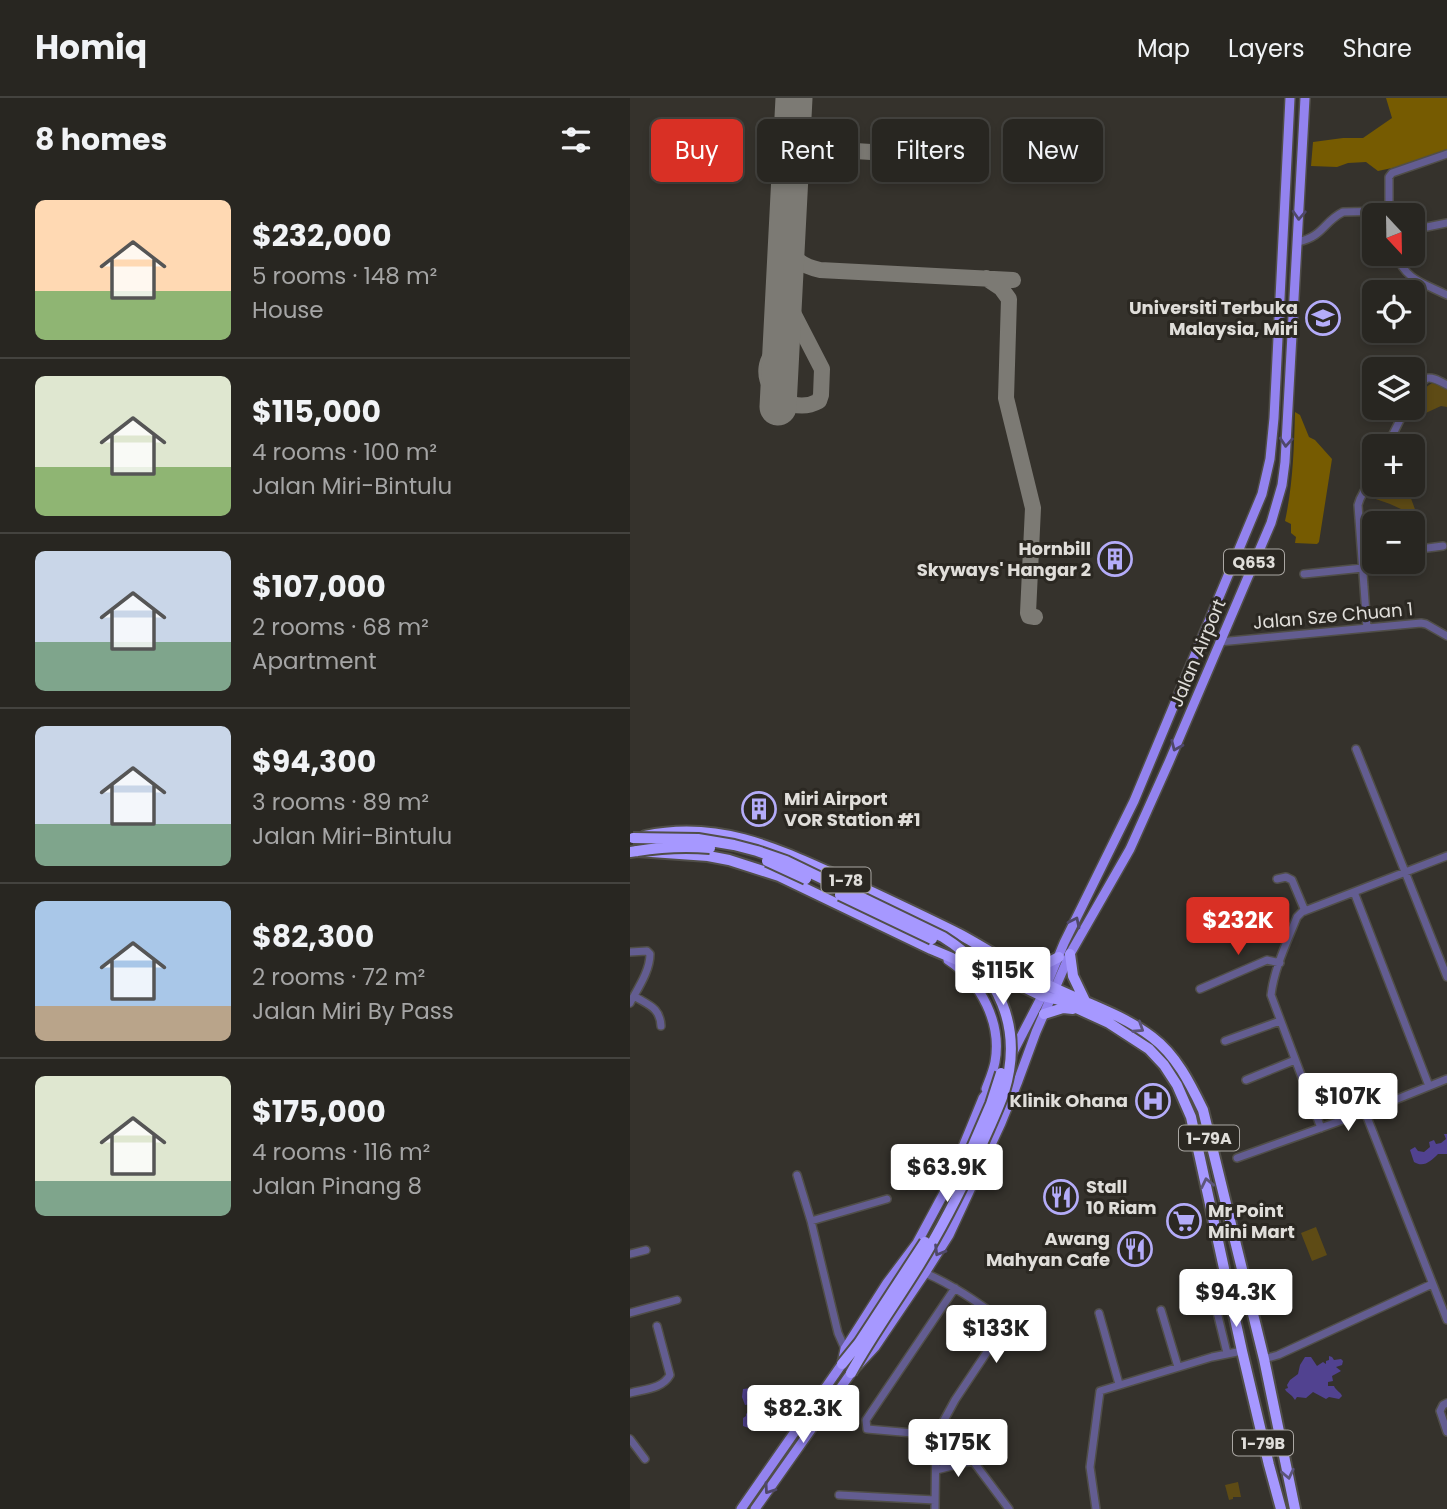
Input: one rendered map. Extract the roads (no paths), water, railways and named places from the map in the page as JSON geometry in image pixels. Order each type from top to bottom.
[{"type":"highway","name":"1-78","points":[[631,839],[684,830],[729,835],[752,841],[880,895],[960,935],[1013,965],[1048,992]]},
{"type":"highway","points":[[631,839],[698,839],[757,851],[786,861],[925,927],[959,947],[974,960],[990,981],[1003,1006],[1009,1027],[1010,1048],[1009,1072],[1000,1103],[947,1219],[851,1373]]},
{"type":"highway","points":[[634,852],[671,846],[709,848],[765,860],[945,946],[972,968],[995,1004],[1004,1037],[1004,1059],[1001,1077],[991,1104],[958,1181],[936,1223],[859,1343],[842,1364]]},
{"type":"highway","name":"1-78","points":[[634,852],[708,856],[753,867],[779,876],[931,949],[1048,992]]},
{"type":"highway","points":[[1013,965],[1032,968],[1064,956],[1082,1005],[1044,1014]]},
{"type":"highway","name":"1-79A","points":[[1048,992],[1132,1023],[1154,1038],[1188,1078],[1203,1110],[1264,1359],[1295,1509]]},
{"type":"highway","name":"1-79B","points":[[1082,1005],[1149,1049],[1177,1085],[1191,1117],[1241,1348],[1281,1509]]},
{"type":"highway","points":[[1241,1348],[1264,1359]]},
{"type":"highway","points":[[1248,1377],[1250,1368],[1264,1359]]},
{"type":"main road","name":"Jalan Airport","points":[[1048,992],[1130,809],[1262,494],[1268,471],[1274,418],[1290,98]]},
{"type":"main road","name":"Jalan Airport","points":[[1064,956],[1130,849],[1271,523],[1282,485],[1289,404],[1305,98]]},
{"type":"main road","points":[[1281,266],[1285,250],[1289,245],[1298,242]]},
{"type":"main road","points":[[1196,653],[1206,644],[1219,642]]},
{"type":"main road","points":[[741,1509],[842,1364],[845,1349],[917,1243],[945,1191],[984,1098],[995,1063],[996,1048],[991,1016],[983,997],[969,978],[952,962],[931,949]]},
{"type":"main road","points":[[755,1509],[851,1373],[875,1346],[949,1235],[1018,1081],[1044,1014],[1048,992]]},
{"type":"main road","points":[[984,1098],[1048,992]]},
{"type":"street","points":[[1389,203],[1389,177],[1392,173],[1447,154]]},
{"type":"street","points":[[1298,242],[1314,237],[1343,212],[1362,212]]},
{"type":"street","points":[[1425,227],[1447,223]]},
{"type":"street","points":[[1401,266],[1408,275],[1447,295]]},
{"type":"street","points":[[1437,290],[1447,288]]},
{"type":"street","points":[[1425,379],[1433,377],[1447,385]]},
{"type":"street","points":[[1362,495],[1358,505],[1362,546]]},
{"type":"street","points":[[1425,548],[1443,546]]},
{"type":"street","points":[[1304,574],[1362,568]]},
{"type":"street","points":[[1363,574],[1367,628]]},
{"type":"street","name":"Jalan Sze Chuan 1","points":[[1219,642],[1423,624],[1447,636]]},
{"type":"street","points":[[1356,749],[1447,977]]},
{"type":"street","points":[[1321,1128],[1271,995],[1297,917],[1305,911],[1447,856]]},
{"type":"street","points":[[1277,879],[1286,877],[1292,880],[1305,911]]},
{"type":"street","points":[[1354,892],[1429,1086]]},
{"type":"street","points":[[630,952],[642,950],[650,954],[648,965],[632,999],[655,1009],[660,1015],[661,1026]]},
{"type":"street","points":[[1200,989],[1267,960],[1280,963]]},
{"type":"street","points":[[1225,1041],[1280,1021]]},
{"type":"street","points":[[1246,1080],[1295,1060]]},
{"type":"street","points":[[1237,1158],[1447,1079]]},
{"type":"street","points":[[1365,1112],[1447,1319]]},
{"type":"street","points":[[797,1175],[838,1333],[845,1349]]},
{"type":"street","points":[[811,1221],[887,1199]]},
{"type":"street","points":[[630,1254],[646,1250]]},
{"type":"street","points":[[839,1494],[935,1505],[936,1435],[955,1400],[1003,1328],[1002,1320],[955,1288],[925,1273]]},
{"type":"street","points":[[1264,1359],[1432,1284]]},
{"type":"street","points":[[936,1435],[867,1429],[866,1420],[955,1288]]},
{"type":"street","points":[[630,1312],[677,1300]]},
{"type":"street","points":[[1161,1310],[1178,1367]]},
{"type":"street","points":[[1217,1312],[1227,1353]]},
{"type":"street","points":[[1099,1313],[1119,1384]]},
{"type":"street","points":[[630,1393],[662,1385],[670,1375],[657,1326]]},
{"type":"street","points":[[1096,1509],[1090,1466],[1100,1391],[1241,1348]]},
{"type":"street","points":[[1447,1403],[1440,1408],[1447,1432]]},
{"type":"street","points":[[630,1439],[645,1459]]},
{"type":"street","points":[[936,1470],[996,1455]]},
{"type":"street","points":[[973,1461],[1009,1509]]},
{"type":"place","name":"Universiti Terbuka Malaysia, Miri","points":[[1323,318]]},
{"type":"place","name":"Hornbill Skyways' Hangar 2","points":[[1115,559]]},
{"type":"place","name":"Miri Airport VOR Station #1","points":[[759,809]]},
{"type":"place","name":"Klinik Ohana","points":[[1153,1101]]},
{"type":"place","name":"Stall 10 Riam","points":[[1061,1197]]},
{"type":"place","name":"Mr Point Mini Mart","points":[[1184,1221]]},
{"type":"place","name":"Awang Mahyan Cafe","points":[[1135,1249]]}]
